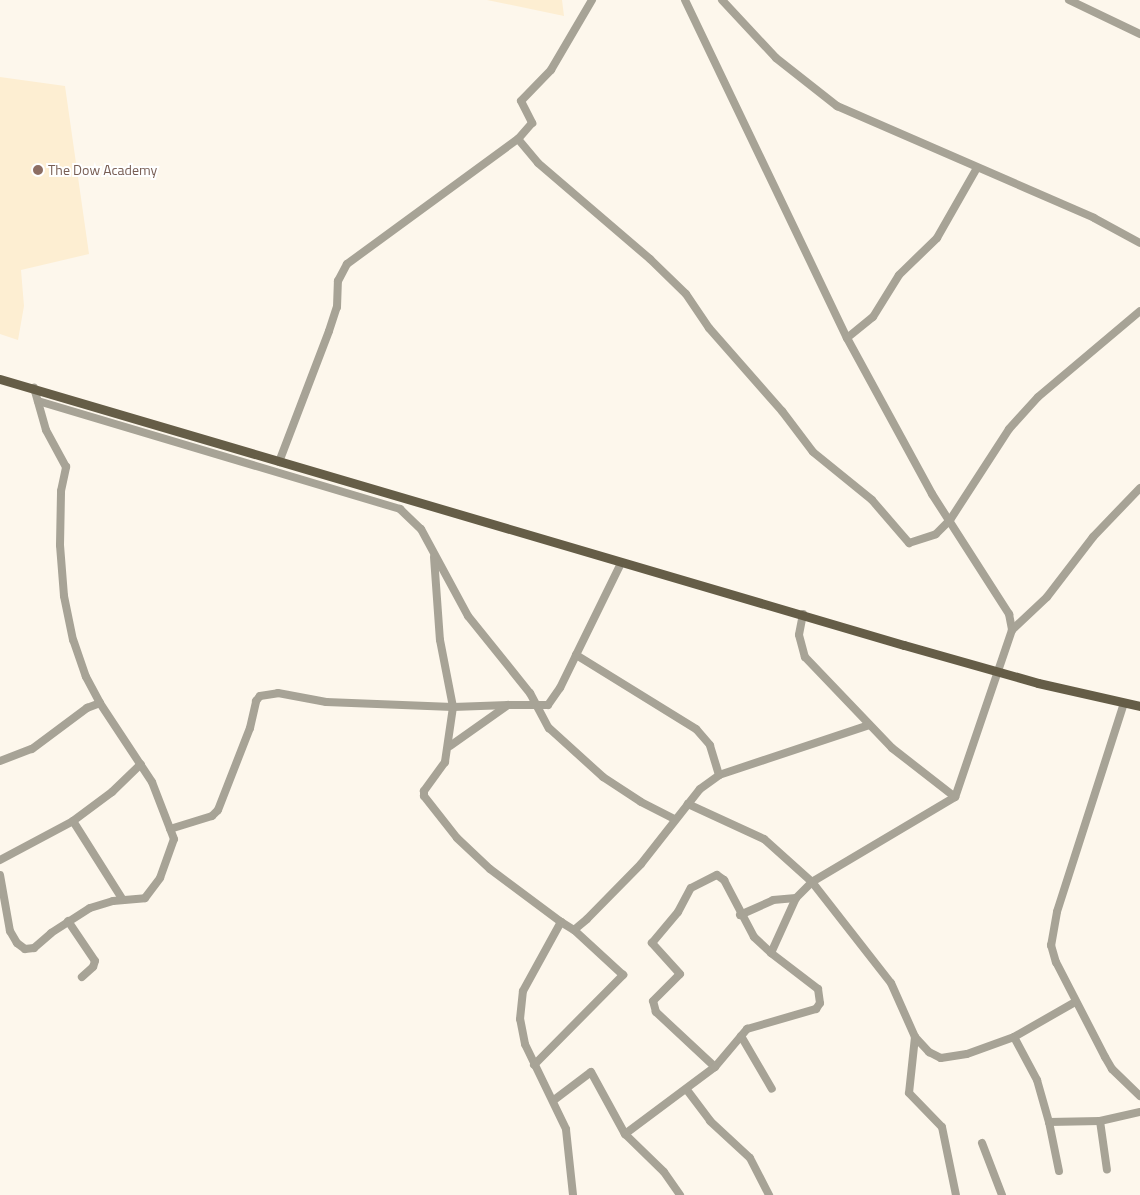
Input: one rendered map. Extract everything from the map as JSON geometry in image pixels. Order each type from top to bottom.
[{"type":"main road","points":[[0,379],[621,563],[996,670],[1140,706]]},
{"type":"street","points":[[279,462],[329,331],[337,307],[338,281],[347,264],[518,139],[532,123],[521,101],[551,70],[592,0]]},
{"type":"street","points":[[685,0],[847,338],[896,431],[1009,614],[1012,630]]},
{"type":"street","points":[[722,0],[776,58],[837,106],[1094,218],[1140,243]]},
{"type":"street","points":[[1069,0],[1140,34]]},
{"type":"street","points":[[518,139],[538,163],[650,259],[686,294],[710,328],[813,452],[872,500],[909,543],[936,534],[950,520],[1009,429],[1038,397],[1140,311]]},
{"type":"street","points":[[847,338],[873,317],[899,275],[937,238],[977,168]]},
{"type":"street","points":[[0,875],[10,931],[17,944],[25,949],[34,948],[68,921],[100,904],[146,898],[153,892],[174,839],[141,764],[100,703],[79,661],[68,623],[60,518],[66,467],[46,430],[34,388]]},
{"type":"street","points":[[38,402],[400,509],[421,529],[468,616],[530,693],[548,728],[603,777],[641,802],[675,818]]},
{"type":"street","points":[[771,953],[796,898],[812,882],[955,797],[996,670],[1012,630],[1047,597],[1093,537],[1140,488]]},
{"type":"street","points":[[434,555],[440,640],[454,707],[450,746],[441,770],[424,791],[424,796],[457,838],[490,870],[574,930],[624,975],[534,1065]]},
{"type":"street","points":[[170,828],[212,816],[218,810],[250,728],[256,701],[260,696],[278,694],[326,702],[454,707],[537,706],[548,704],[555,698],[621,563]]},
{"type":"street","points":[[803,614],[799,634],[805,656],[869,725],[905,759],[955,797]]},
{"type":"street","points":[[576,655],[696,728],[710,745],[720,775]]},
{"type":"street","points":[[0,761],[32,749],[87,708],[100,703]]},
{"type":"street","points":[[1124,703],[1051,931],[1056,962],[1075,1002],[1112,1069],[1140,1096]]},
{"type":"street","points":[[450,746],[508,706]]},
{"type":"street","points":[[574,930],[641,864],[675,818],[700,789],[720,775],[869,725]]},
{"type":"street","points":[[0,860],[73,822],[112,792],[141,764]]},
{"type":"street","points":[[688,804],[764,839],[812,882],[891,983],[915,1037],[930,1052],[947,1059],[1014,1037],[1075,1002]]},
{"type":"street","points":[[73,822],[123,900]]},
{"type":"street","points":[[625,1134],[715,1068],[741,1036],[754,1025],[809,1012],[820,1003],[818,989],[813,982],[758,942],[740,915],[721,876],[712,876],[691,888],[678,912],[652,943],[680,974],[653,1001],[656,1012],[715,1068]]},
{"type":"street","points":[[740,915],[773,900],[796,898]]},
{"type":"street","points":[[68,921],[95,961],[93,967],[82,977]]},
{"type":"street","points":[[561,922],[530,976],[520,1003],[522,1030],[534,1065],[554,1100],[566,1129],[574,1195]]},
{"type":"street","points":[[741,1036],[772,1089]]},
{"type":"street","points":[[915,1037],[909,1094],[942,1127],[956,1195]]},
{"type":"street","points":[[1014,1037],[1037,1080],[1049,1122],[1059,1171]]},
{"type":"street","points":[[554,1100],[591,1072],[625,1134],[664,1172],[680,1195]]},
{"type":"street","points":[[687,1090],[710,1121],[750,1158],[769,1195]]},
{"type":"street","points":[[1049,1122],[1100,1121],[1140,1112]]},
{"type":"street","points":[[1100,1121],[1107,1170]]},
{"type":"street","points":[[982,1143],[1002,1195]]},
{"type":"shaded area","points":[[487,0],[562,0],[564,16]]},
{"type":"shaded area","name":"The Dow Academy","points":[[0,77],[65,86],[89,254],[21,270],[24,306],[18,340],[0,334]]},
{"type":"place","name":"The Dow Academy","points":[[38,170]]}]
